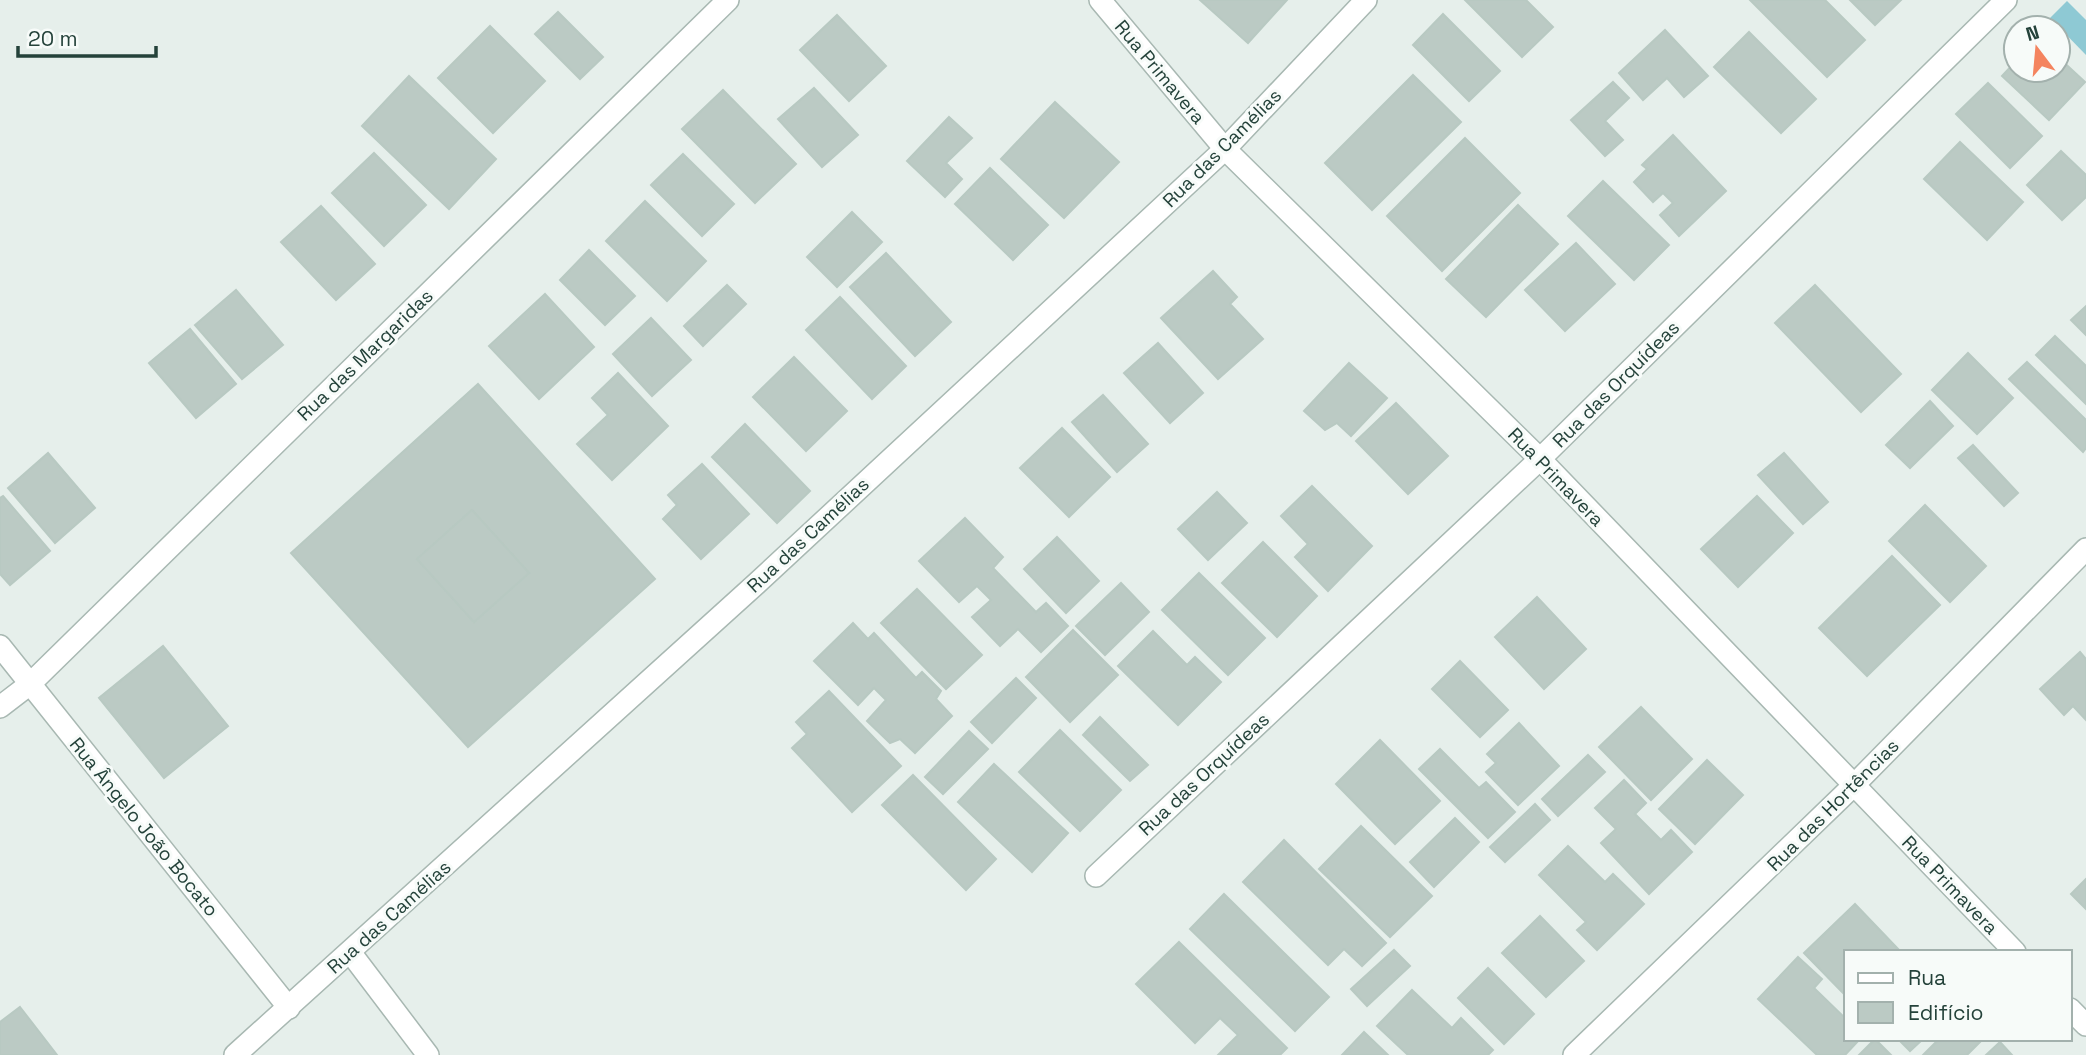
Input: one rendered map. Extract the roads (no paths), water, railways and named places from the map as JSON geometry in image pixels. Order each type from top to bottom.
[{"type":"street","name":"Rua das Margaridas","points":[[0,707],[30,684],[728,0]]},
{"type":"street","name":"Rua Primavera","points":[[1100,0],[1225,149],[1540,459],[2013,950]]},
{"type":"street","name":"Rua das Camélias","points":[[234,1055],[756,584],[1225,149],[1366,0]]},
{"type":"street","name":"Rua das Orquídeas","points":[[1096,876],[1540,459],[2006,0]]},
{"type":"street","name":"Rua das Hortências","points":[[1574,1055],[1853,786],[2086,549]]},
{"type":"street","name":"Rua Ângelo João Bocato","points":[[0,646],[289,1008]]},
{"type":"street","points":[[350,952],[428,1055]]},
{"type":"street","points":[[2072,1011],[2086,1025]]},
{"type":"water","points":[[2067,1],[2086,20],[2086,55],[2072,41],[2072,14],[2054,14]]}]
